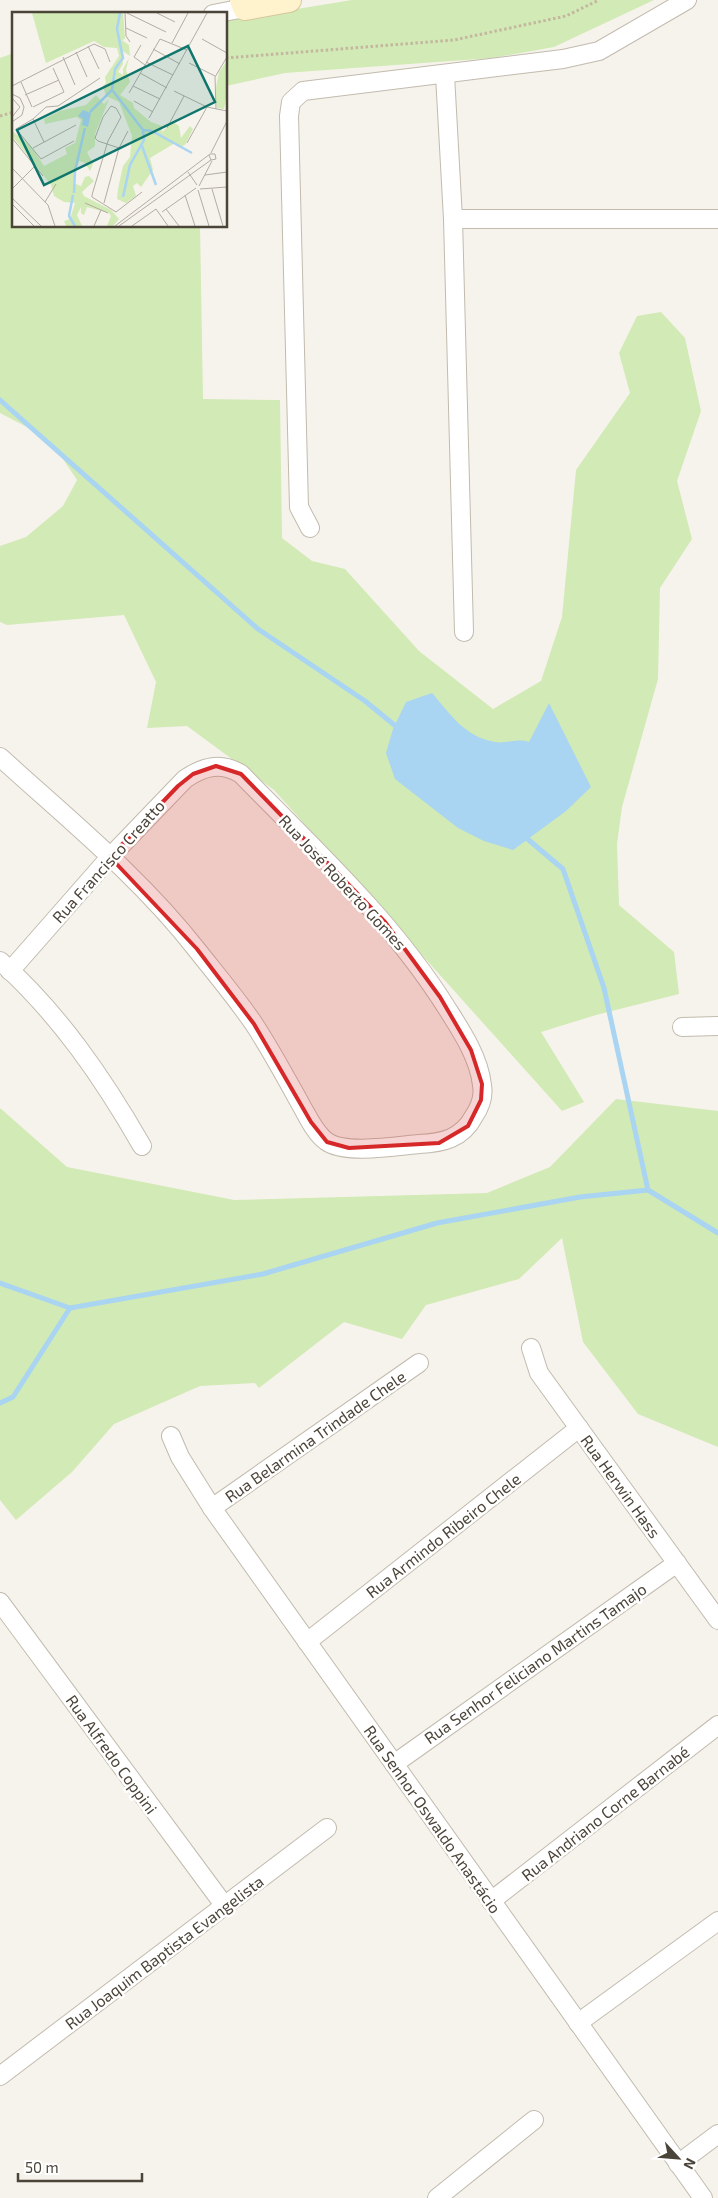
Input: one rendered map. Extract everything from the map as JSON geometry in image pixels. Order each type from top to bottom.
[{"type":"street","points":[[219,12],[244,4],[289,0]]},
{"type":"street","points":[[310,528],[298,508],[289,116],[291,102],[303,91],[563,59],[599,51],[688,0]]},
{"type":"street","points":[[444,75],[453,218],[464,632]]},
{"type":"street","points":[[453,218],[718,220]]},
{"type":"street","points":[[0,757],[110,857]]},
{"type":"street","name":"Rua Francisco Creatto","points":[[5,966],[186,779],[201,770],[216,766]]},
{"type":"street","name":"Rua José Roberto Gomes","points":[[110,857],[136,881],[173,921],[248,1016],[311,1122],[327,1142],[349,1148],[439,1143],[455,1137],[468,1126],[481,1100],[482,1084],[471,1050],[440,997],[402,944],[378,916],[241,774],[229,768],[216,766]]},
{"type":"street","points":[[5,966],[48,1010],[83,1053],[114,1098],[142,1146]]},
{"type":"street","points":[[682,1027],[718,1026]]},
{"type":"street","name":"Rua Herwin Hass","points":[[531,1348],[539,1373],[718,1620]]},
{"type":"street","name":"Rua Belarmina Trindade Chele","points":[[212,1508],[419,1363]]},
{"type":"street","name":"Rua Armindo Ribeiro Chele","points":[[307,1642],[579,1428]]},
{"type":"street","name":"Rua Senhor Oswaldo Anastácio","points":[[171,1436],[180,1457],[212,1508],[703,2198]]},
{"type":"street","name":"Rua Senhor Feliciano Martins Tamajo","points":[[394,1764],[677,1563]]},
{"type":"street","name":"Rua Alfredo Coppini","points":[[0,1602],[224,1905]]},
{"type":"street","name":"Rua Andriano Corne Barnabé","points":[[492,1901],[718,1726]]},
{"type":"street","name":"Rua Joaquim Baptista Evangelista","points":[[0,2076],[327,1828]]},
{"type":"street","points":[[578,2023],[718,1921]]},
{"type":"street","points":[[437,2198],[534,2120]]},
{"type":"street","points":[[678,2164],[718,2134]]},
{"type":"path","points":[[228,58],[454,40],[566,16],[599,0]]},
{"type":"highlighted area","points":[[216,766],[241,774],[385,922],[440,997],[471,1050],[482,1084],[481,1100],[468,1126],[439,1143],[349,1148],[327,1142],[311,1122],[254,1024],[197,949],[110,857],[178,786],[193,774]]},
{"type":"green space","points":[[352,0],[654,0],[554,47],[492,58],[285,73],[228,86],[228,15],[248,17]]},
{"type":"green space","points":[[12,54],[12,228],[200,228],[203,399],[280,400],[282,538],[312,561],[345,569],[419,651],[493,709],[541,681],[562,617],[576,470],[630,393],[619,353],[637,316],[661,312],[685,338],[701,411],[677,481],[692,539],[660,588],[658,679],[622,807],[617,844],[619,905],[674,952],[679,994],[596,1015],[541,1032],[584,1102],[562,1111],[274,790],[187,726],[147,728],[156,682],[124,615],[7,625],[0,622],[0,546],[26,537],[63,506],[77,480],[61,456],[44,436],[0,413],[0,58]]},
{"type":"green space","points":[[616,1099],[718,1111],[718,1447],[638,1414],[583,1342],[562,1238],[519,1279],[426,1305],[402,1339],[344,1322],[259,1388],[255,1383],[200,1386],[114,1424],[72,1472],[16,1520],[0,1500],[0,1108],[67,1167],[234,1200],[487,1193],[550,1167]]},
{"type":"water","points":[[432,693],[459,724],[475,735],[495,742],[529,742],[549,703],[591,787],[566,811],[513,850],[484,841],[458,828],[395,779],[386,753],[393,729],[406,702]]},
{"type":"waterway","points":[[0,400],[258,629],[365,701],[398,728]]},
{"type":"waterway","points":[[524,836],[563,869],[604,988],[648,1190],[718,1233]]},
{"type":"waterway","points":[[0,1283],[70,1308],[263,1274],[437,1223],[580,1197],[648,1190]]},
{"type":"waterway","points":[[0,1403],[13,1397],[70,1308]]}]
